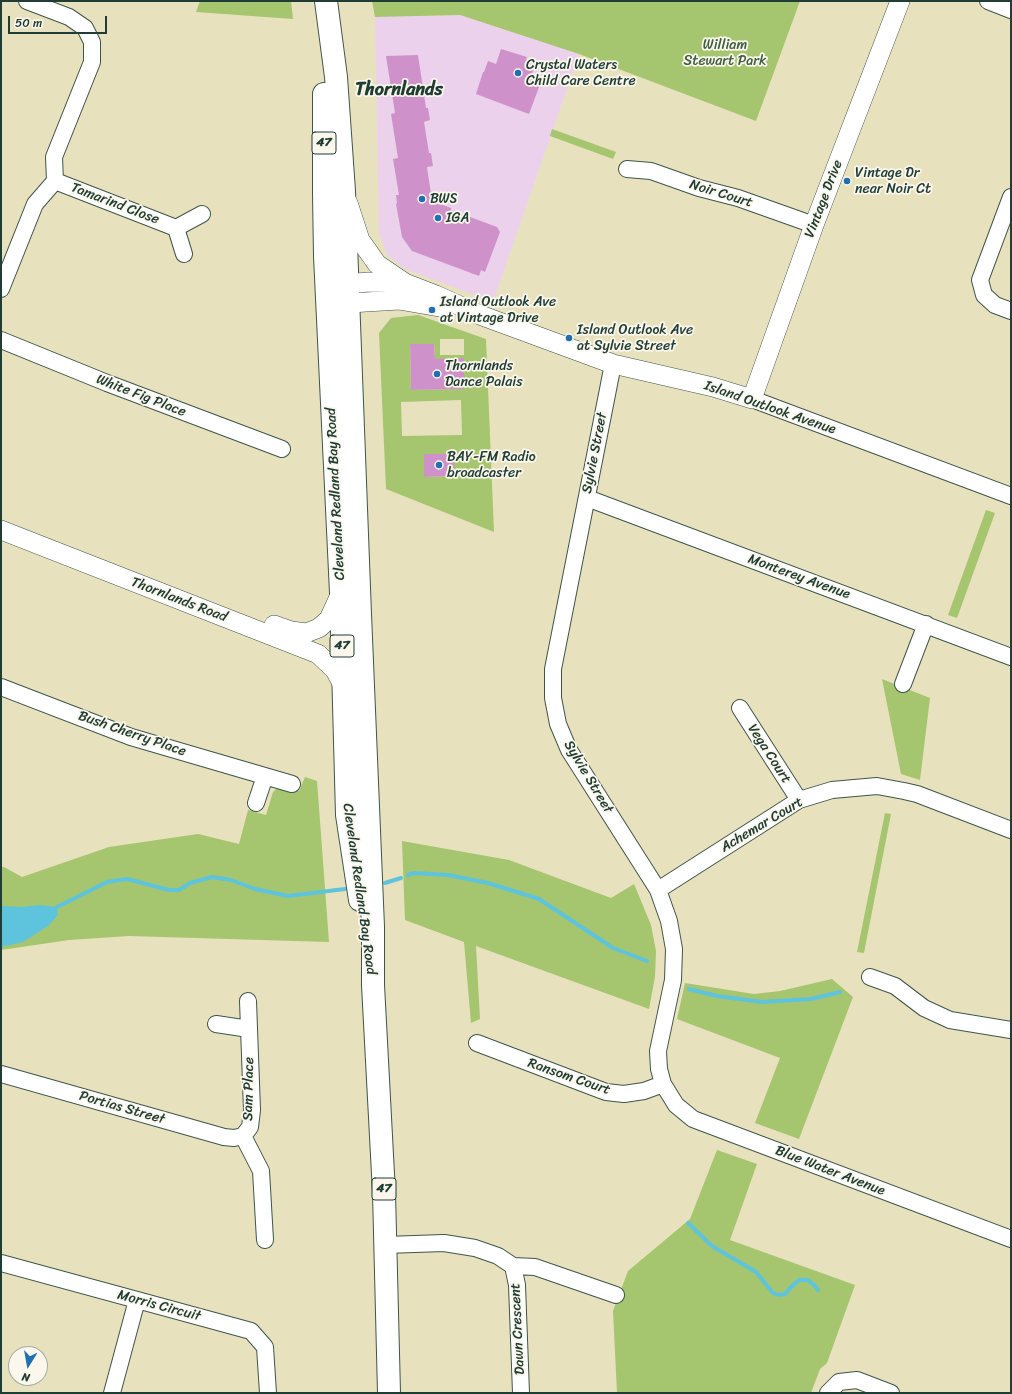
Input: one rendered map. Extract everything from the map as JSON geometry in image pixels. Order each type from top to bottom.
[{"type":"highway","name":"Cleveland Redland Bay Road","points":[[326,1],[336,77],[344,191],[337,294],[341,593],[347,815],[373,985]]},
{"type":"highway","name":"Cleveland Redland Bay Road","points":[[326,1],[324,194],[337,294],[364,710],[373,927],[373,985],[385,1245],[389,1393]]},
{"type":"highway","points":[[347,815],[358,816],[362,809],[359,757],[364,710]]},
{"type":"street","points":[[1,289],[35,204],[55,181],[54,157],[92,62],[92,42],[85,28],[69,17],[27,1]]},
{"type":"street","name":"Vintage Drive","points":[[752,399],[814,226],[900,1]]},
{"type":"street","points":[[988,1],[1011,10]]},
{"type":"street","name":"Noir Court","points":[[627,169],[651,171],[699,188],[738,198],[814,226]]},
{"type":"street","name":"Tamarind Close","points":[[55,181],[176,228],[202,214]]},
{"type":"street","points":[[344,191],[360,240],[377,264],[405,283]]},
{"type":"street","points":[[1011,197],[980,280],[984,295],[995,305],[1011,311]]},
{"type":"street","name":"Tamarind Close","points":[[176,228],[184,254]]},
{"type":"street","name":"Island Outlook Avenue","points":[[337,294],[369,282],[405,283],[480,315],[613,364],[713,387],[752,399],[1011,496]]},
{"type":"street","name":"Island Outlook Avenue","points":[[337,294],[421,303],[480,315]]},
{"type":"street","name":"White Fig Place","points":[[1,340],[107,383],[282,449]]},
{"type":"street","name":"Sylvie Street","points":[[613,364],[553,668],[554,698],[558,724],[568,750],[658,890],[669,921],[674,949],[673,980],[658,1051],[659,1069],[663,1084]]},
{"type":"street","name":"Monterey Avenue","points":[[586,498],[1011,657]]},
{"type":"street","name":"Thornlands Road","points":[[1,517],[291,631],[306,633],[318,628],[329,619],[341,593]]},
{"type":"street","name":"Thornlands Road","points":[[1,530],[318,654],[335,670],[344,688]]},
{"type":"street","points":[[903,684],[926,624]]},
{"type":"street","name":"Bush Cherry Place","points":[[1,687],[131,737],[292,784]]},
{"type":"street","name":"Vega Court","points":[[740,708],[799,800]]},
{"type":"street","points":[[256,803],[265,776]]},
{"type":"street","name":"Achemar Court","points":[[658,890],[799,800],[832,790],[877,786],[917,794],[1011,830]]},
{"type":"street","points":[[870,977],[895,986],[924,1008],[950,1020],[1011,1030]]},
{"type":"street","name":"Sam Place","points":[[248,1001],[252,1110],[250,1127],[243,1136],[261,1171],[265,1240]]},
{"type":"street","points":[[216,1024],[249,1029]]},
{"type":"street","name":"Ransom Court","points":[[477,1043],[606,1092],[624,1094],[644,1091],[663,1084]]},
{"type":"street","name":"Portias Street","points":[[1,1074],[224,1137],[234,1138],[243,1136]]},
{"type":"street","name":"Blue Water Avenue","points":[[663,1084],[676,1105],[693,1119],[1011,1239]]},
{"type":"street","points":[[385,1245],[444,1243],[475,1248],[498,1256],[513,1266],[535,1267],[616,1295]]},
{"type":"street","name":"Morris Circuit","points":[[1,1263],[251,1331],[265,1348],[268,1393]]},
{"type":"street","name":"Dawn Crescent","points":[[513,1266],[517,1285],[521,1393]]},
{"type":"street","points":[[112,1393],[137,1300]]},
{"type":"street","points":[[828,1393],[839,1382],[857,1380],[891,1393]]},
{"type":"shaded area","points":[[460,15],[579,54],[493,302],[405,269],[387,255],[379,233],[375,17]]},
{"type":"green space","points":[[200,1],[291,1],[293,19],[196,12]]},
{"type":"green space","name":"William Stewart Park","points":[[372,1],[800,1],[756,121],[579,54],[460,15],[375,17]]},
{"type":"green space","points":[[552,129],[616,152],[613,159],[550,136]]},
{"type":"green space","points":[[418,315],[486,339],[494,532],[386,489],[379,333],[391,318]],"holes":[[[440,339],[464,339],[464,355],[440,355]],[[410,344],[434,344],[435,359],[464,359],[464,389],[411,390]],[[461,400],[462,435],[402,436],[401,402]],[[424,454],[454,454],[454,476],[424,477]]]},
{"type":"green space","points":[[986,510],[995,513],[957,618],[948,615]]},
{"type":"green space","points":[[882,679],[930,698],[920,780],[901,774]]},
{"type":"green space","points":[[305,777],[317,781],[329,942],[129,936],[69,940],[1,950],[1,867],[4,867],[22,877],[109,847],[198,834],[239,844],[248,810],[266,815],[273,792],[278,787],[284,786],[299,791]]},
{"type":"green space","points":[[885,813],[891,814],[864,953],[857,952]]},
{"type":"green space","points":[[402,841],[509,860],[611,898],[634,884],[651,925],[656,951],[655,977],[649,1009],[476,946],[480,1019],[471,1023],[464,942],[405,920]]},
{"type":"green space","points":[[832,979],[853,997],[799,1139],[755,1123],[780,1058],[677,1019],[685,983],[754,994],[780,991]]},
{"type":"green space","points":[[717,1150],[757,1164],[730,1240],[855,1285],[827,1363],[820,1369],[811,1393],[617,1393],[613,1311],[628,1271],[690,1219]]},
{"type":"water","points":[[40,905],[57,907],[58,915],[48,926],[23,942],[1,947],[1,906],[21,907]]},
{"type":"building","points":[[501,49],[527,57],[526,59],[536,63],[530,78],[541,82],[529,114],[476,94],[488,61],[496,64]]},
{"type":"building","points":[[418,55],[426,108],[428,108],[430,120],[424,122],[429,153],[431,153],[433,166],[427,167],[432,201],[451,208],[451,210],[497,227],[500,232],[485,272],[481,270],[479,276],[412,251],[402,237],[396,204],[396,195],[399,195],[393,159],[398,158],[391,114],[395,113],[386,56]]},
{"type":"building","name":"Thornlands Dance Palais","points":[[410,344],[434,344],[435,359],[464,358],[464,389],[411,390]]},
{"type":"building","name":"BAY-FM Radio broadcaster","points":[[424,454],[454,454],[454,476],[424,477]]},
{"type":"waterway","points":[[408,875],[414,873],[448,875],[488,883],[539,899],[613,948],[647,961]]},
{"type":"waterway","points":[[57,907],[107,882],[127,879],[169,890],[179,890],[190,883],[212,877],[231,880],[255,889],[288,896],[345,889]]},
{"type":"waterway","points":[[385,883],[401,878]]},
{"type":"waterway","points":[[689,989],[717,996],[762,1002],[811,999],[840,992]]},
{"type":"waterway","points":[[688,1223],[712,1246],[756,1272],[773,1293],[778,1295],[785,1294],[799,1280],[808,1280],[818,1290]]},
{"type":"place","name":"Crystal Waters Child Care Centre","points":[[518,73]]},
{"type":"place","name":"Vintage Dr near Noir Ct","points":[[847,181]]},
{"type":"place","name":"BWS","points":[[422,199]]},
{"type":"place","name":"IGA","points":[[438,218]]},
{"type":"place","name":"Island Outlook Ave at Vintage Drive","points":[[432,310]]},
{"type":"place","name":"Island Outlook Ave at Sylvie Street","points":[[569,338]]},
{"type":"place","name":"Thornlands Dance Palais","points":[[437,374]]},
{"type":"place","name":"BAY-FM Radio broadcaster","points":[[439,465]]},
{"type":"district","name":"Thornlands","points":[[399,90]]}]
